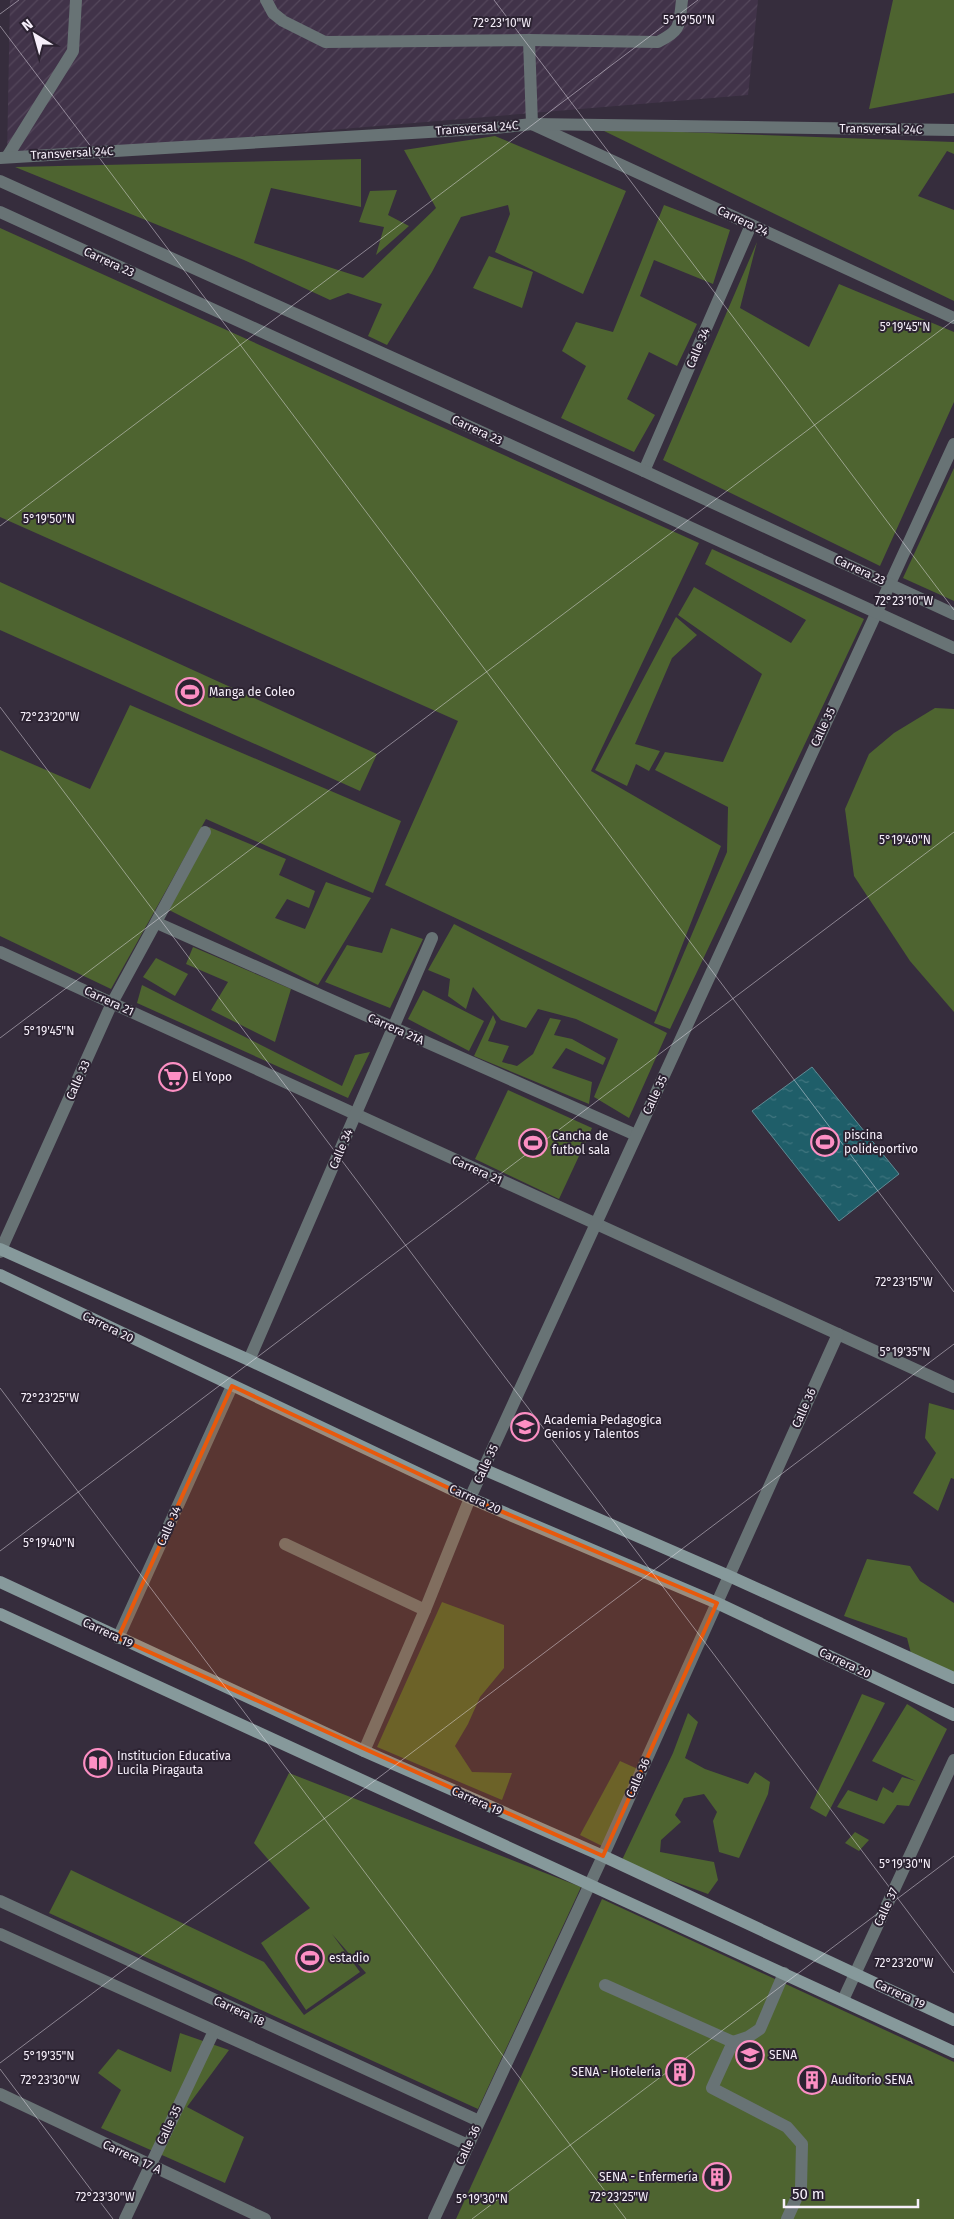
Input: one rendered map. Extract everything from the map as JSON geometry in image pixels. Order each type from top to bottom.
[{"type":"main road","points":[[0,1250],[249,1360],[483,1469],[729,1576],[954,1678]]},
{"type":"main road","name":"Carrera 20","points":[[0,1275],[470,1498],[717,1603],[954,1715]]},
{"type":"main road","name":"Carrera 19","points":[[0,1582],[364,1751],[603,1856],[954,2020]]},
{"type":"main road","points":[[0,1614],[784,1972],[954,2052]]},
{"type":"street","points":[[3,158],[73,51],[76,0]]},
{"type":"street","points":[[266,0],[273,13],[283,21],[326,42],[530,40],[658,42],[679,28],[682,0]]},
{"type":"street","points":[[530,40],[532,124]]},
{"type":"street","name":"Transversal 24C","points":[[3,158],[495,128],[532,124],[954,130]]},
{"type":"street","name":"Carrera 24","points":[[532,124],[954,318]]},
{"type":"street","name":"Carrera 23","points":[[0,181],[644,471],[954,614]]},
{"type":"street","name":"Carrera 23","points":[[0,212],[954,648]]},
{"type":"street","name":"Calle 34","points":[[644,471],[751,225]]},
{"type":"street","name":"Calle 35","points":[[364,1751],[483,1469],[876,612],[950,462],[954,444]]},
{"type":"street","name":"Calle 33","points":[[0,1250],[112,1003],[205,832]]},
{"type":"street","name":"Carrera 21A","points":[[157,923],[636,1135]]},
{"type":"street","name":"Calle 34","points":[[249,1360],[432,938]]},
{"type":"street","name":"Carrera 21","points":[[0,952],[954,1387]]},
{"type":"street","name":"Calle 36","points":[[434,2219],[603,1856],[838,1334]]},
{"type":"street","name":"Calle 34","points":[[118,1638],[232,1386]]},
{"type":"street","points":[[285,1544],[425,1610]]},
{"type":"street","name":"Calle 37","points":[[843,2000],[954,1760]]},
{"type":"street","name":"Carrera 18","points":[[0,1901],[479,2121]]},
{"type":"street","points":[[0,1934],[468,2145]]},
{"type":"street","points":[[605,1985],[733,2042],[748,2037],[760,2030],[784,1972]]},
{"type":"street","name":"Calle 35","points":[[125,2219],[214,2030]]},
{"type":"street","points":[[733,2042],[712,2088],[787,2127],[802,2144],[801,2188],[786,2219]]},
{"type":"street","name":"Carrera 17 A","points":[[0,2094],[265,2219]]},
{"type":"highlighted area","points":[[232,1386],[470,1498],[717,1603],[603,1856],[118,1638]]},
{"type":"shaded area","points":[[10,0],[758,0],[748,95],[7,157]]},
{"type":"green space","points":[[893,0],[954,0],[954,93],[869,109]]},
{"type":"green space","points":[[600,129],[954,142],[954,154],[947,151],[918,196],[954,210],[954,301]]},
{"type":"green space","points":[[495,136],[626,191],[583,294],[495,252],[510,214],[508,205],[461,217],[432,272],[387,345],[368,336],[382,304],[348,293],[330,300],[244,260],[15,167],[361,159],[361,207],[271,188],[254,243],[363,278],[436,208],[404,150]]},
{"type":"green space","points":[[397,190],[388,215],[409,226],[376,255],[384,227],[359,222],[370,191]]},
{"type":"green space","points":[[664,205],[730,230],[713,284],[654,260],[640,296],[697,324],[677,366],[649,352],[627,399],[655,415],[634,452],[561,418],[586,366],[562,351],[576,322],[613,332]]},
{"type":"green space","points":[[0,228],[699,543],[591,771],[721,846],[656,1012],[385,885],[458,721],[0,517]]},
{"type":"green space","points":[[757,242],[740,308],[809,347],[839,284],[954,332],[954,402],[880,566],[663,460]]},
{"type":"green space","points":[[489,256],[533,272],[522,308],[473,288]]},
{"type":"green space","points":[[954,468],[954,601],[903,578]]},
{"type":"green space","points":[[712,549],[864,619],[670,1029],[654,1023],[727,852],[728,807],[655,770],[665,752],[723,762],[762,674],[678,615],[694,587],[791,643],[806,620],[705,564]]},
{"type":"green space","name":"Manga de Coleo","points":[[0,582],[377,754],[360,791],[0,630]]},
{"type":"green space","points":[[676,617],[697,635],[672,658],[635,744],[660,751],[649,771],[636,764],[627,786],[595,770]]},
{"type":"green space","points":[[130,705],[401,821],[373,893],[206,819],[111,989],[0,936],[0,750],[90,789]]},
{"type":"green space","points":[[935,708],[954,709],[954,1012],[910,961],[854,876],[845,809],[869,754],[894,733]]},
{"type":"green space","points":[[209,827],[286,859],[279,875],[315,891],[309,908],[287,899],[275,918],[305,929],[326,882],[371,898],[318,985],[167,909]]},
{"type":"green space","points":[[454,924],[667,1033],[629,1118],[594,1097],[618,1039],[576,1019],[538,1009],[526,1028],[501,1020],[473,987],[466,1009],[448,996],[450,979],[428,970]]},
{"type":"green space","points":[[391,928],[423,939],[390,1008],[325,982],[347,945],[382,953]]},
{"type":"green space","points":[[193,947],[291,989],[275,1042],[211,1010],[228,982],[186,964]]},
{"type":"green space","points":[[156,958],[188,974],[175,996],[143,977]]},
{"type":"green space","points":[[142,985],[342,1086],[355,1055],[370,1052],[348,1098],[137,1003]]},
{"type":"green space","points":[[423,990],[484,1021],[469,1051],[408,1019]]},
{"type":"green space","points":[[493,1015],[496,1022],[488,1041],[509,1046],[502,1062],[517,1066],[533,1054],[550,1018],[561,1020],[554,1035],[572,1039],[606,1058],[603,1065],[566,1048],[552,1068],[592,1082],[589,1104],[474,1056]]},
{"type":"green space","name":"Cancha de futbol sala","points":[[508,1090],[592,1128],[559,1199],[475,1159]]},
{"type":"green space","points":[[929,1403],[954,1410],[954,1479],[951,1478],[938,1511],[913,1493],[936,1453],[925,1438]]},
{"type":"green space","points":[[867,1559],[910,1566],[920,1581],[954,1603],[954,1678],[913,1661],[907,1638],[844,1616]]},
{"type":"green space","points":[[442,1602],[504,1625],[504,1668],[480,1697],[468,1724],[455,1746],[472,1772],[512,1773],[502,1800],[377,1747]]},
{"type":"green space","points":[[862,1694],[885,1703],[826,1817],[810,1808]]},
{"type":"green space","points":[[907,1704],[947,1729],[909,1806],[897,1805],[884,1824],[837,1807],[848,1790],[877,1801],[883,1787],[893,1793],[902,1777],[916,1781],[872,1761]]},
{"type":"green space","points":[[688,1713],[698,1722],[685,1758],[705,1769],[748,1784],[755,1772],[770,1782],[768,1794],[739,1858],[719,1852],[713,1821],[717,1812],[704,1794],[684,1798],[675,1815],[681,1822],[661,1840],[660,1852],[714,1862],[718,1880],[708,1894],[621,1862],[673,1753]]},
{"type":"green space","points":[[620,1761],[640,1770],[602,1846],[580,1835]]},
{"type":"green space","points":[[289,1773],[581,1887],[478,2109],[49,1913],[71,1870],[264,1962],[304,2015],[366,1973],[332,1934],[360,1972],[306,2010],[261,1943],[310,1908],[254,1843]]},
{"type":"green space","points":[[855,1832],[869,1840],[859,1851],[845,1843]]},
{"type":"green space","points":[[602,1899],[954,2062],[954,2219],[456,2219]]},
{"type":"green space","points":[[180,2033],[229,2050],[187,2107],[244,2137],[225,2183],[101,2128],[121,2090],[98,2073],[118,2049],[171,2072]]},
{"type":"water","name":"piscina polideportivo","points":[[812,1067],[899,1174],[839,1221],[752,1111]]},
{"type":"place","name":"Manga de Coleo","points":[[190,692]]},
{"type":"place","name":"El Yopo","points":[[173,1077]]},
{"type":"place","name":"piscina polideportivo","points":[[825,1142]]},
{"type":"place","name":"Cancha de futbol sala","points":[[533,1143]]},
{"type":"place","name":"Academia Pedagogica Genios y Talentos","points":[[525,1427]]},
{"type":"place","name":"Institucion Educativa Lucila Piragauta","points":[[98,1763]]},
{"type":"place","name":"estadio","points":[[310,1958]]},
{"type":"place","name":"SENA","points":[[750,2055]]},
{"type":"place","name":"SENA - Hotelería","points":[[680,2072]]},
{"type":"place","name":"Auditorio SENA","points":[[812,2080]]},
{"type":"place","name":"SENA - Enfermería","points":[[717,2177]]}]
